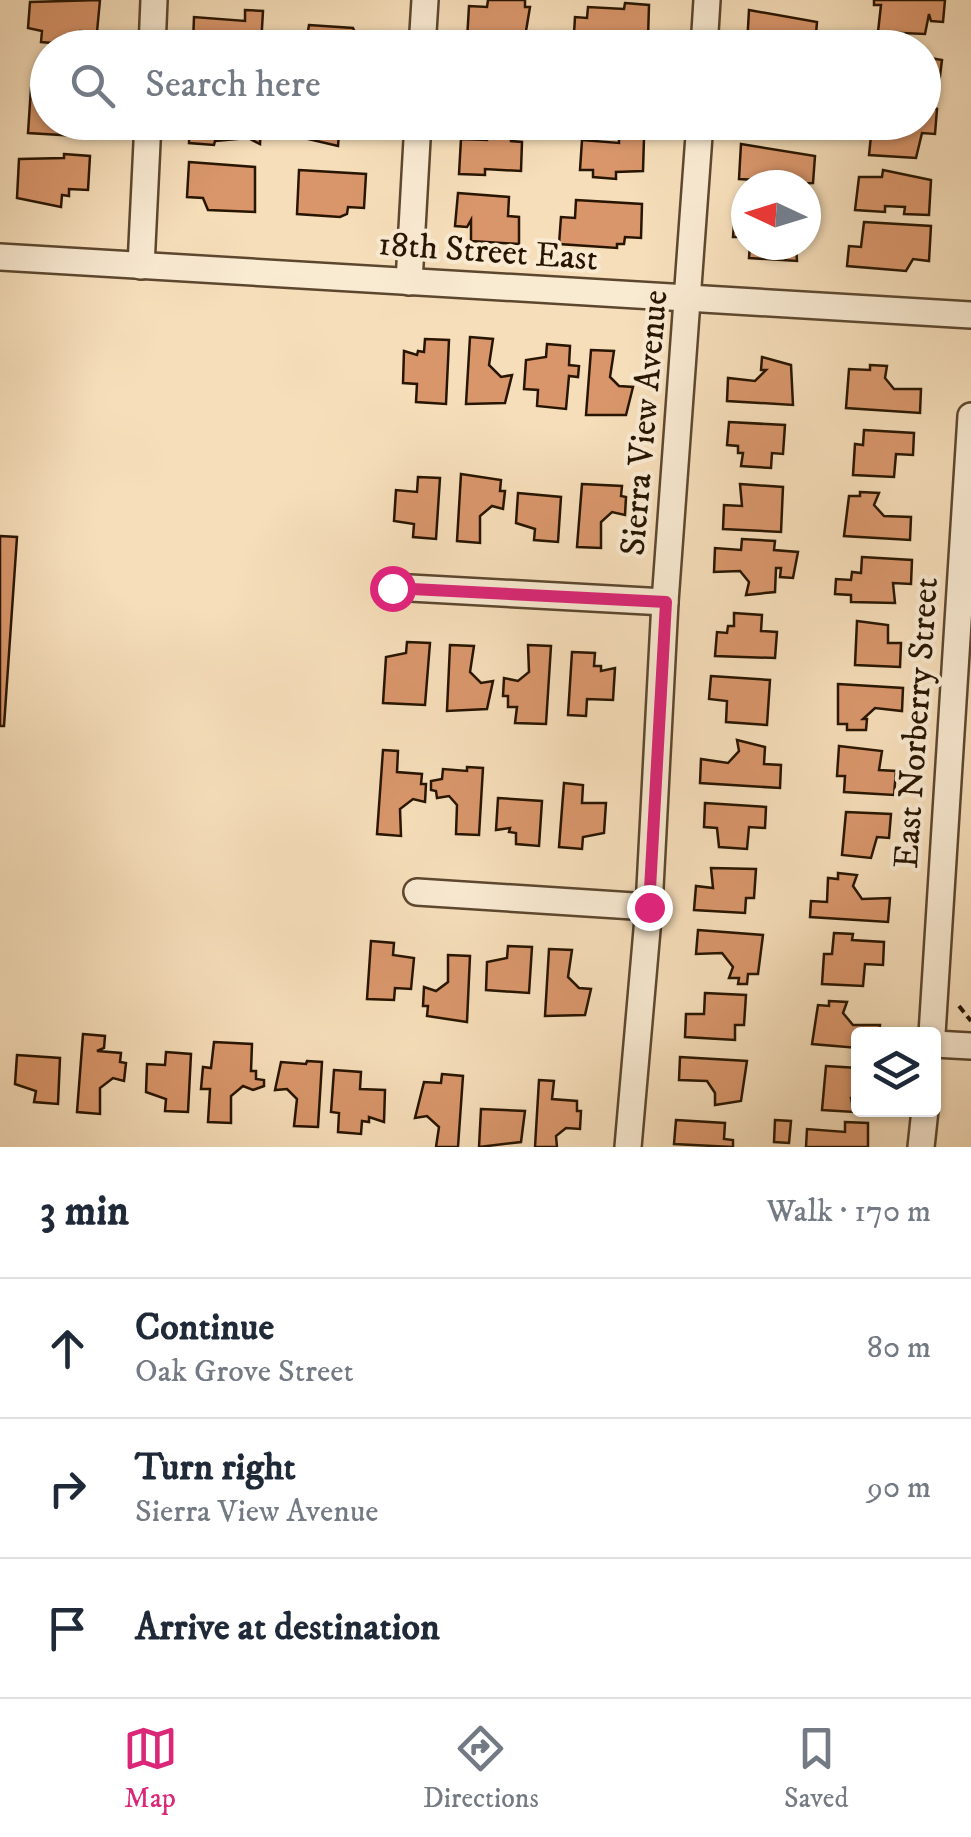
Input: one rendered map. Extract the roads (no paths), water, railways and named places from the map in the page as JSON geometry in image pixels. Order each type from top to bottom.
[{"type":"street","points":[[153,30],[154,0]]},
{"type":"street","points":[[423,30],[425,0]]},
{"type":"street","points":[[705,30],[706,0]]},
{"type":"street","points":[[141,266],[147,140]]},
{"type":"street","points":[[410,282],[417,140]]},
{"type":"street","name":"Sierra View Avenue","points":[[628,1147],[649,907],[699,140]]},
{"type":"street","name":"18th Street East","points":[[0,257],[971,316]]},
{"type":"street","name":"East Norberry Street","points":[[932,1027],[971,416]]},
{"type":"street","points":[[392,588],[666,602]]},
{"type":"street","points":[[417,892],[649,907]]},
{"type":"street","points":[[941,1044],[971,1046]]},
{"type":"street","points":[[921,1147],[924,1117]]}]
